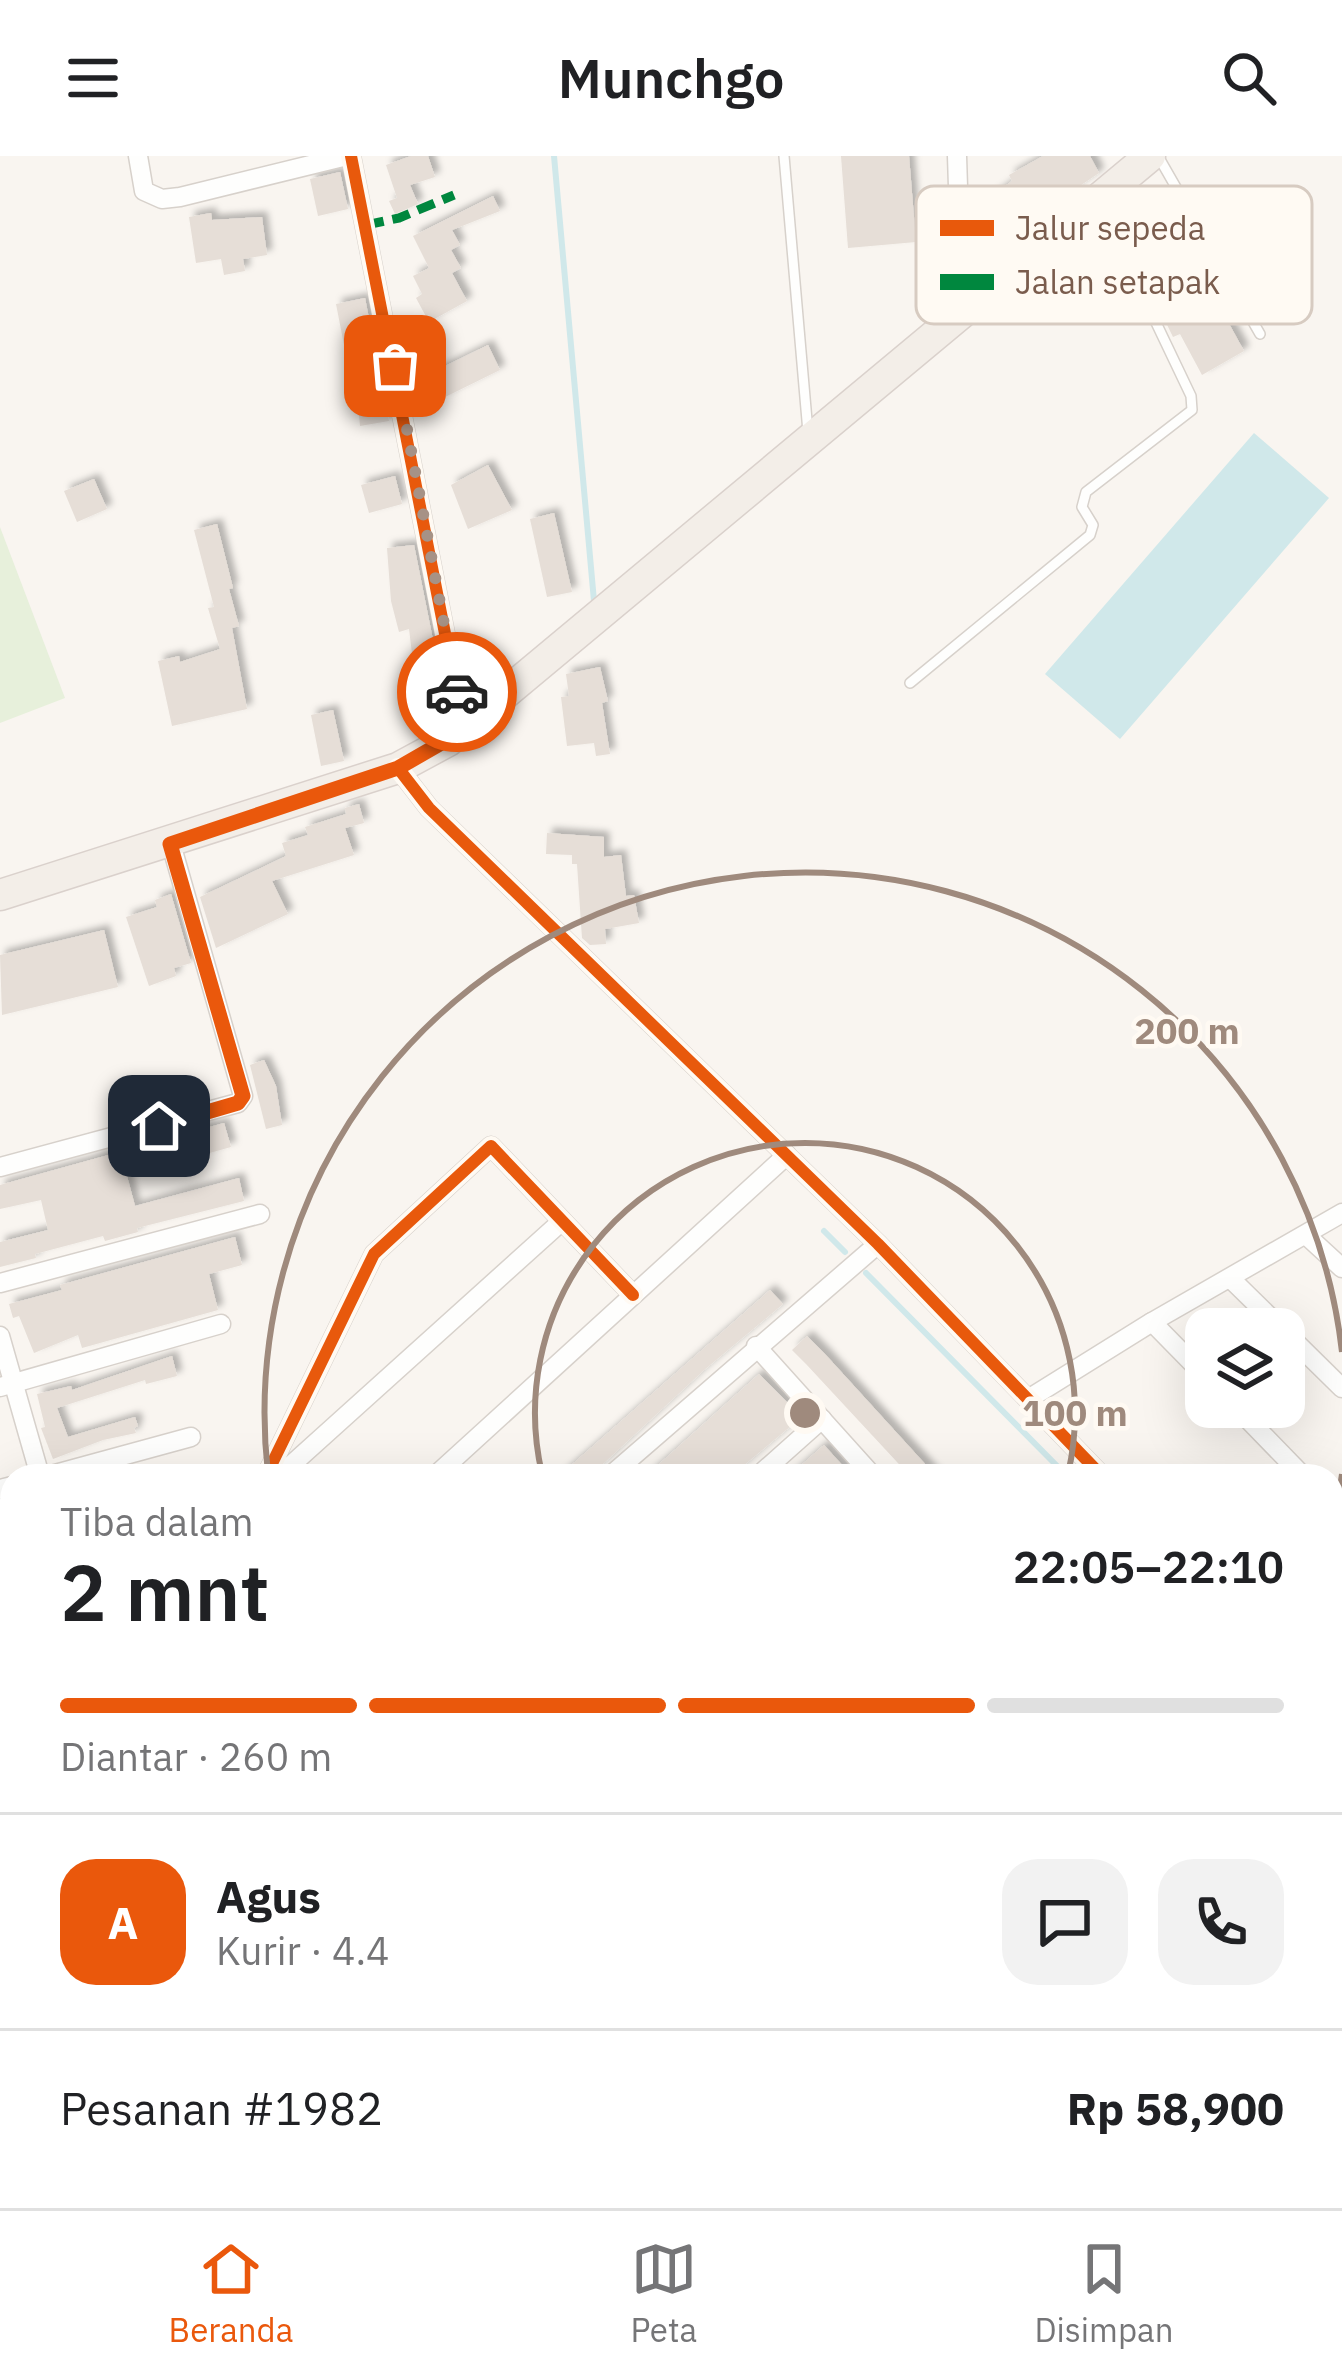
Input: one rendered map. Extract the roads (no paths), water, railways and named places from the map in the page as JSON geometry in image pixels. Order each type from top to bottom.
[{"type":"main road","points":[[1114,186],[1154,156]]},
{"type":"main road","points":[[0,896],[398,768],[464,730],[946,324]]},
{"type":"street","points":[[138,156],[144,190],[162,199],[349,156],[464,730]]},
{"type":"street","points":[[251,156],[256,178]]},
{"type":"street","points":[[957,156],[958,186]]},
{"type":"street","points":[[398,768],[429,808],[878,1244],[1091,1464]]},
{"type":"street","points":[[0,1167],[238,1103],[243,1096],[170,844]]},
{"type":"street","points":[[272,1464],[374,1254],[491,1146],[634,1295]]},
{"type":"street","points":[[448,1464],[787,1155]]},
{"type":"street","points":[[1030,1398],[1342,1213]]},
{"type":"street","points":[[0,1283],[260,1214]]},
{"type":"street","points":[[292,1464],[562,1221]]},
{"type":"street","points":[[1306,1235],[1342,1268]]},
{"type":"street","points":[[623,1464],[878,1244]]},
{"type":"street","points":[[1231,1279],[1261,1308]]},
{"type":"street","points":[[1152,1322],[1185,1356]]},
{"type":"street","points":[[7,1385],[221,1324]]},
{"type":"street","points":[[0,1336],[7,1385],[39,1464]]},
{"type":"street","points":[[756,1346],[862,1464]]},
{"type":"street","points":[[1305,1352],[1342,1388]]},
{"type":"street","points":[[771,1464],[822,1418]]},
{"type":"street","points":[[1256,1428],[1291,1464]]},
{"type":"street","points":[[88,1464],[191,1436]]},
{"type":"lane","points":[[784,156],[809,442]]},
{"type":"lane","points":[[1154,156],[1172,186]]},
{"type":"lane","points":[[910,683],[1090,535],[1094,525],[1082,507],[1086,492],[1192,410],[1191,396],[1157,324]]},
{"type":"lane","points":[[1254,324],[1260,334]]},
{"type":"water","points":[[1254,433],[1329,498],[1120,739],[1045,674]]},
{"type":"waterway","points":[[554,156],[594,601]]},
{"type":"waterway","points":[[824,1231],[845,1252]]},
{"type":"waterway","points":[[866,1273],[1055,1464]]}]
